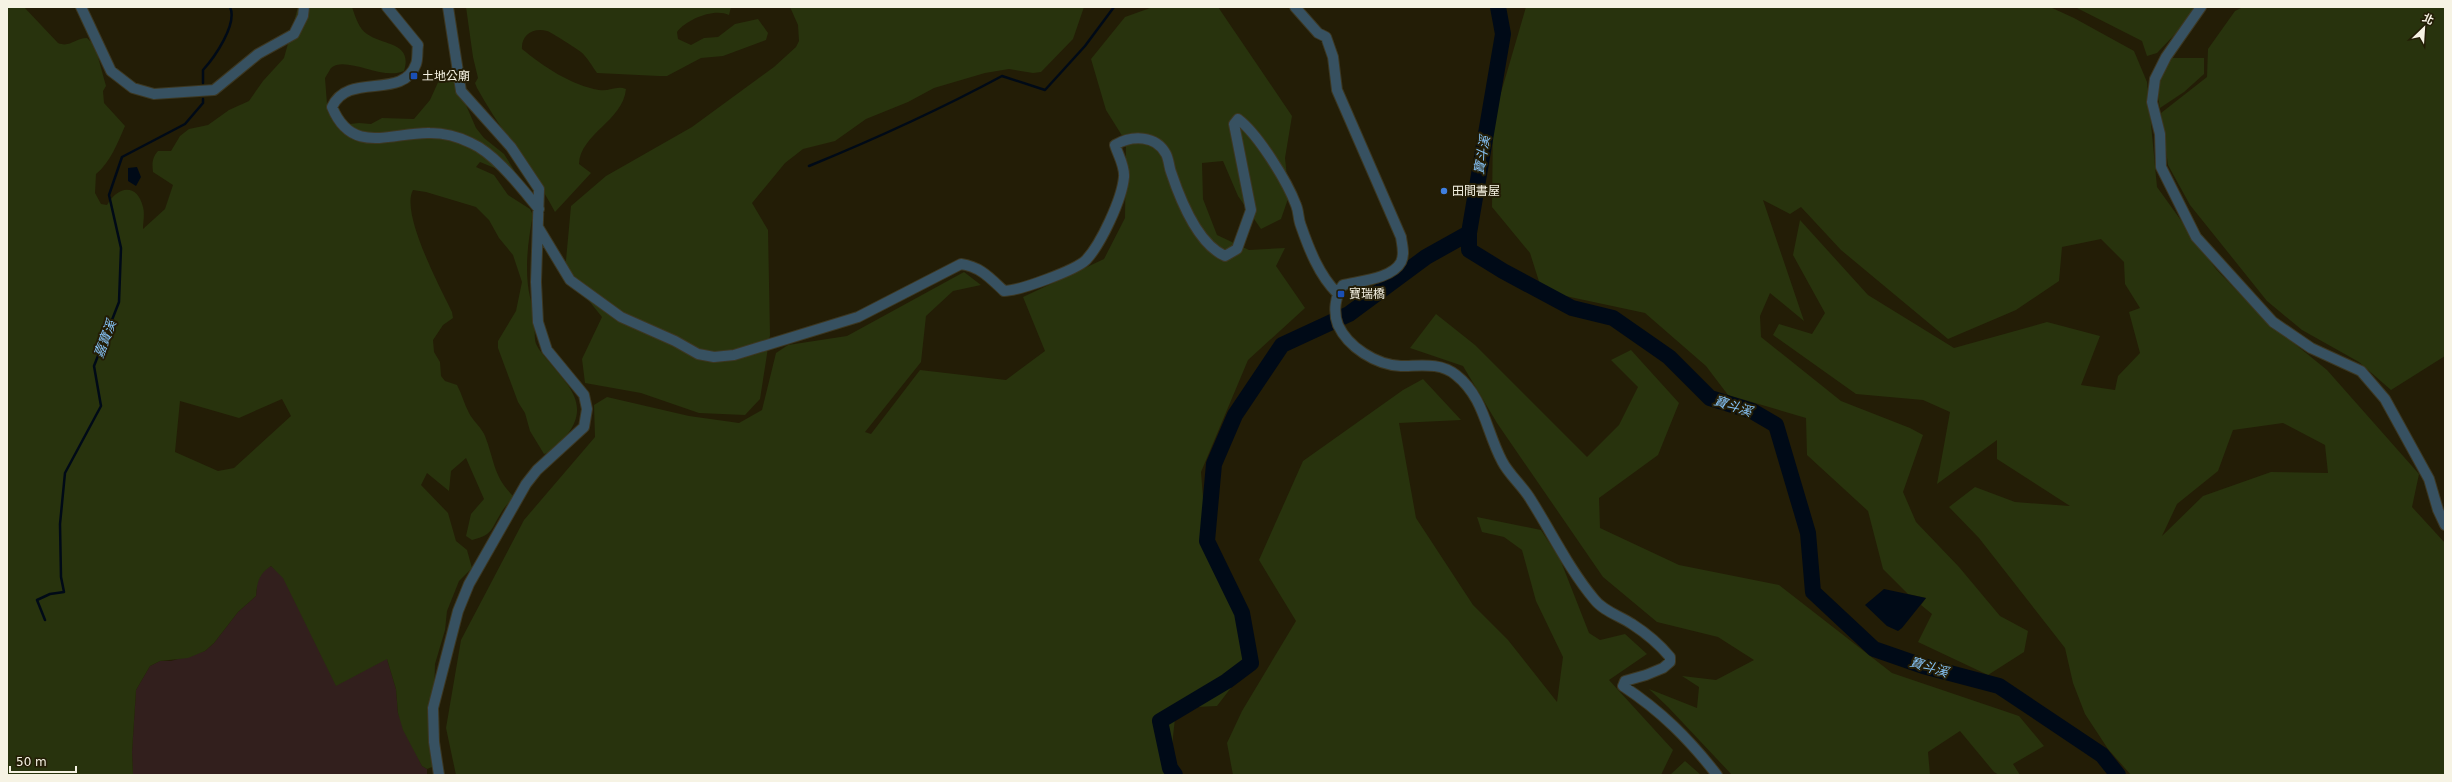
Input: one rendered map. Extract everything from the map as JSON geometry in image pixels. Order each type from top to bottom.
[{"type":"street","points":[[81,7],[111,71],[133,88],[154,94],[214,90],[258,54],[294,34],[303,16],[304,7]]},
{"type":"street","points":[[387,7],[418,45],[416,65],[403,80],[379,87],[358,87],[341,93],[332,107],[338,120],[347,130],[359,136],[374,139],[430,133],[451,136],[473,144],[503,168],[539,209]]},
{"type":"street","points":[[439,775],[434,742],[433,708],[462,597],[526,484],[537,470],[584,427],[587,409],[584,394],[548,350],[542,337],[536,282],[539,190],[515,153],[461,91],[448,7]]},
{"type":"street","points":[[1296,7],[1318,33],[1326,37],[1333,57],[1337,90],[1401,237],[1402,258],[1392,272],[1343,285],[1337,292],[1336,320],[1343,337],[1358,350],[1376,359],[1399,366],[1430,364],[1452,371],[1467,383],[1478,400],[1502,462],[1530,498],[1576,575],[1595,601],[1650,637],[1670,657],[1670,662],[1663,668],[1624,681],[1623,686],[1635,692],[1690,740],[1717,775]]},
{"type":"street","points":[[2201,7],[2166,57],[2155,79],[2152,102],[2160,134],[2161,166],[2196,237],[2273,322],[2311,348],[2361,371],[2385,399],[2429,479],[2438,510],[2445,525]]},
{"type":"street","points":[[538,227],[570,280],[621,318],[675,341],[698,354],[714,357],[734,354],[858,316],[961,264],[974,266],[991,277],[1004,291],[1015,291],[1064,271],[1086,260],[1111,220],[1124,177],[1122,164],[1115,145],[1124,140],[1137,138],[1148,139],[1160,145],[1167,155],[1170,171],[1190,218],[1207,242],[1218,253],[1225,256],[1237,249],[1251,210],[1243,160],[1234,124],[1238,119],[1248,126],[1284,178],[1297,206],[1300,225],[1325,280],[1337,292]]},
{"type":"shaded area","points":[[137,167],[141,177],[136,186],[128,181],[128,168]]},
{"type":"shaded area","points":[[271,566],[387,659],[396,689],[398,713],[422,766],[427,769],[427,775],[133,775],[132,752],[136,690],[150,666],[160,661],[171,661],[205,651],[214,643],[238,612],[256,596],[257,583],[261,572]]},
{"type":"shaded area","points":[[1884,589],[1926,598],[1898,631],[1887,626],[1865,605]]},
{"type":"green space","points":[[7,7],[24,7],[58,43],[69,44],[79,39],[87,38],[95,46],[106,86],[103,91],[104,103],[125,126],[109,158],[96,174],[95,193],[101,204],[107,205],[116,194],[122,191],[132,191],[136,194],[140,199],[144,210],[143,229],[165,209],[173,185],[153,172],[153,161],[158,151],[171,151],[180,136],[189,129],[208,125],[229,110],[249,101],[263,81],[284,58],[298,7],[352,7],[364,32],[401,50],[406,62],[404,71],[385,73],[346,64],[331,68],[325,78],[327,110],[334,122],[340,125],[359,123],[371,124],[382,118],[414,119],[430,100],[440,78],[455,67],[466,93],[466,105],[476,128],[484,138],[504,154],[519,178],[480,162],[476,167],[494,175],[508,195],[530,209],[533,215],[528,245],[527,277],[530,299],[535,314],[535,341],[540,351],[573,393],[576,403],[577,413],[574,423],[567,435],[555,449],[544,454],[530,431],[525,413],[518,402],[498,348],[498,341],[516,311],[522,282],[513,255],[499,238],[489,220],[476,207],[426,192],[413,190],[410,201],[412,216],[417,233],[431,269],[452,312],[453,318],[443,325],[433,340],[434,352],[440,362],[441,376],[445,381],[457,385],[469,413],[485,436],[498,475],[514,497],[502,511],[491,531],[484,536],[472,540],[466,536],[471,514],[484,499],[466,458],[451,471],[449,491],[427,473],[421,485],[448,513],[456,541],[467,550],[472,568],[459,581],[447,611],[445,630],[435,664],[432,767],[427,769],[422,766],[403,730],[398,713],[396,689],[387,659],[336,686],[283,578],[271,566],[261,575],[259,579],[256,596],[238,612],[214,643],[205,651],[188,658],[160,661],[150,666],[136,690],[132,752],[133,775],[7,775]],"holes":[[[282,399],[291,416],[234,468],[218,471],[175,452],[180,401],[239,418]]]},
{"type":"green space","points":[[466,7],[731,7],[729,15],[723,13],[709,14],[687,23],[677,32],[678,39],[691,45],[704,38],[718,37],[735,24],[758,19],[768,33],[766,40],[723,56],[701,58],[667,76],[659,76],[597,73],[581,52],[553,34],[542,30],[529,33],[522,44],[522,49],[539,62],[568,80],[599,90],[619,88],[626,89],[618,110],[586,144],[581,153],[579,164],[591,173],[555,212],[477,88],[475,83],[478,78],[473,57]]},
{"type":"green space","points":[[790,7],[1084,7],[1073,39],[1041,72],[1033,73],[1009,69],[985,73],[934,88],[908,102],[866,119],[835,141],[803,149],[785,163],[752,203],[768,230],[770,335],[760,399],[745,415],[699,413],[641,393],[585,383],[582,359],[602,317],[565,271],[571,206],[606,176],[692,127],[774,67],[796,47],[799,41],[798,25]]},
{"type":"green space","points":[[1153,7],[1218,7],[1292,116],[1285,158],[1289,196],[1281,219],[1261,229],[1238,196],[1223,161],[1202,163],[1203,199],[1217,235],[1249,250],[1285,248],[1276,266],[1305,308],[1248,360],[1201,472],[1206,537],[1232,596],[1253,659],[1217,706],[1176,708],[1172,747],[1180,775],[456,775],[446,728],[461,640],[524,520],[595,437],[594,405],[607,397],[689,416],[739,423],[762,410],[776,353],[788,345],[847,336],[964,272],[981,285],[953,291],[926,316],[921,362],[865,432],[871,434],[920,370],[1006,380],[1045,351],[1023,297],[1104,259],[1125,218],[1126,142],[1106,110],[1091,59],[1125,17]]},
{"type":"green space","points":[[1526,7],[2050,7],[2074,18],[2134,51],[2147,82],[2157,187],[2216,269],[2264,319],[2327,370],[2419,474],[2412,507],[2445,543],[2445,775],[2131,775],[2108,749],[2085,714],[2073,683],[2065,648],[1979,538],[1949,507],[1975,487],[2015,502],[2070,506],[1997,459],[1997,440],[1937,484],[1950,412],[1923,400],[1856,394],[1773,335],[1779,324],[1812,334],[1825,313],[1793,255],[1800,220],[1868,295],[1954,348],[2047,322],[2100,336],[2081,385],[2115,390],[2118,376],[2140,353],[2129,312],[2140,308],[2125,284],[2124,262],[2101,239],[2062,247],[2059,281],[2016,310],[1948,339],[1841,250],[1801,207],[1790,214],[1763,200],[1804,321],[1770,293],[1760,316],[1761,337],[1841,401],[1910,428],[1923,435],[1903,492],[1916,522],[1959,567],[2000,616],[2028,631],[2024,652],[1988,675],[1918,642],[1932,614],[1921,605],[1926,598],[1908,594],[1883,569],[1868,511],[1807,455],[1806,418],[1728,395],[1706,366],[1645,313],[1542,291],[1530,253],[1492,207],[1493,120]],"holes":[[[2283,423],[2325,445],[2328,473],[2271,472],[2203,496],[2162,536],[2177,504],[2218,471],[2233,430]]]},
{"type":"green space","points":[[2075,7],[2201,7],[2157,53],[2147,56],[2142,41]]},
{"type":"green space","points":[[2243,7],[2445,7],[2445,356],[2391,390],[2359,362],[2302,330],[2267,301],[2190,205],[2168,165],[2161,113],[2207,77],[2208,49],[2235,11]]},
{"type":"green space","points":[[2172,58],[2204,58],[2204,74],[2184,92],[2160,108],[2158,93],[2159,82],[2163,71]]},
{"type":"green space","points":[[1436,314],[1475,345],[1587,457],[1619,425],[1638,387],[1611,360],[1631,350],[1679,403],[1658,455],[1599,498],[1600,528],[1679,565],[1779,585],[1892,673],[2019,716],[2044,746],[2013,764],[2020,775],[1999,775],[1994,772],[1960,731],[1928,752],[1930,775],[1732,775],[1649,689],[1697,708],[1699,687],[1682,676],[1716,680],[1754,660],[1718,637],[1657,622],[1603,577],[1497,423],[1463,366],[1410,348]]},
{"type":"green space","points":[[1423,379],[1461,420],[1399,423],[1416,518],[1473,605],[1508,640],[1557,702],[1563,657],[1536,601],[1522,550],[1504,537],[1482,532],[1477,517],[1541,530],[1560,559],[1589,633],[1600,640],[1625,634],[1647,654],[1609,680],[1673,750],[1661,775],[1233,775],[1227,743],[1242,711],[1296,621],[1259,560],[1303,461],[1403,390]]},
{"type":"green space","points":[[1685,761],[1701,775],[1670,775]]},
{"type":"waterway","name":"嘉寶溪","points":[[203,83],[203,70],[224,40],[228,31],[232,14],[230,7]]},
{"type":"waterway","points":[[809,166],[907,124],[1002,76],[1045,90],[1085,46],[1114,7]]},
{"type":"waterway","name":"寶斗溪","points":[[1498,7],[1503,34],[1469,233],[1469,250],[1503,271],[1572,308],[1613,318],[1669,357],[1710,398],[1752,411],[1776,425],[1808,533],[1813,592],[1874,649],[1923,666],[1999,686],[2102,755],[2118,775]]},
{"type":"waterway","name":"嘉寶溪","points":[[45,620],[37,600],[50,594],[64,592],[61,577],[60,524],[65,473],[101,406],[94,366],[119,302],[121,248],[109,195],[122,157],[185,124],[203,103],[203,99]]},
{"type":"waterway","points":[[1175,775],[1170,768],[1160,721],[1227,681],[1251,663],[1242,613],[1207,541],[1214,464],[1235,415],[1282,345],[1349,314],[1426,257],[1469,233]]},
{"type":"place","name":"土地公廟","points":[[414,76]]},
{"type":"place","name":"田間書屋","points":[[1444,191]]},
{"type":"place","name":"寶瑞橋","points":[[1341,294]]}]
